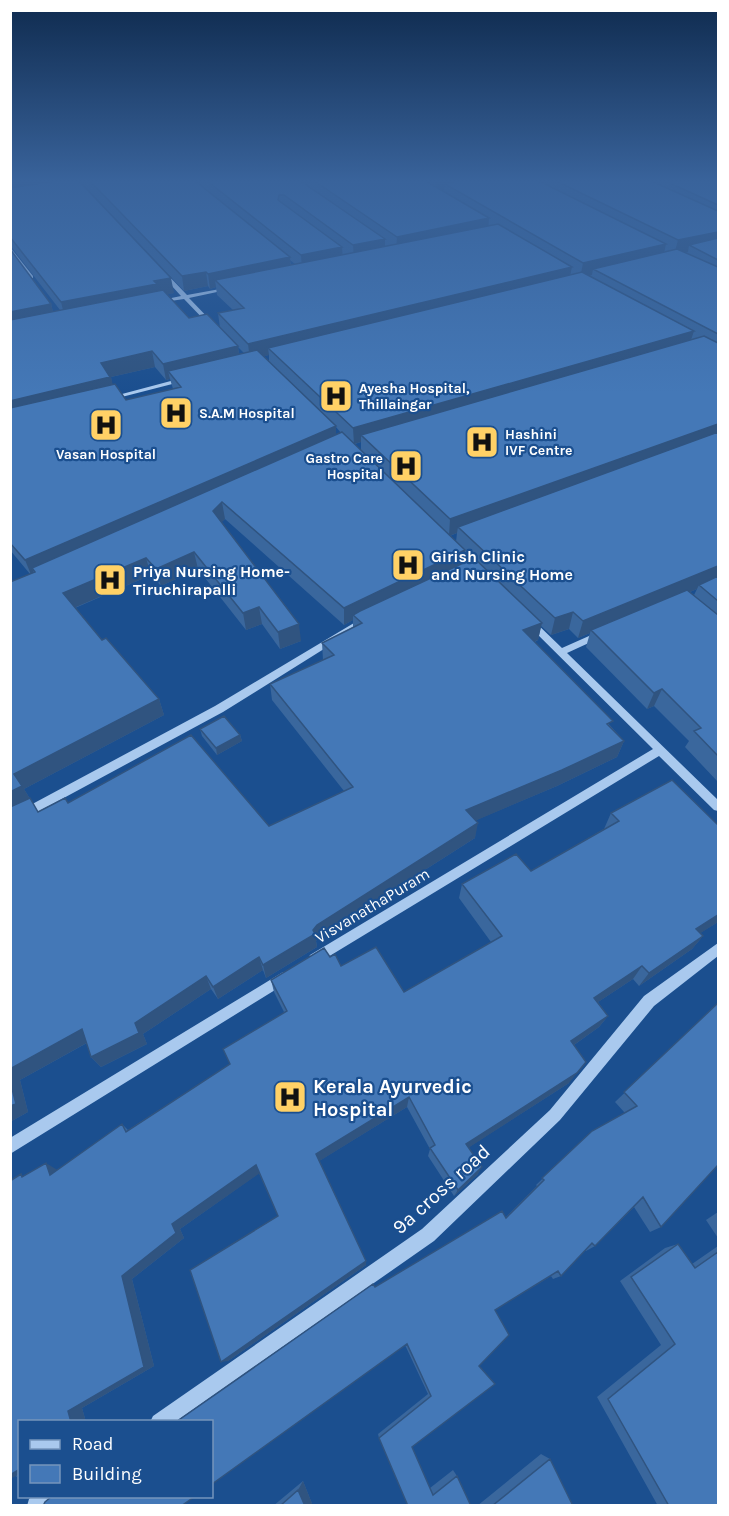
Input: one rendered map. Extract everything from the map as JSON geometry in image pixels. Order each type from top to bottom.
[{"type":"street","points":[[12,251],[36,285]]},
{"type":"street","points":[[161,272],[217,331]]},
{"type":"street","points":[[150,304],[231,288]]},
{"type":"street","points":[[99,401],[188,379]]},
{"type":"street","points":[[519,612],[718,807]]},
{"type":"street","points":[[10,822],[219,709],[356,624],[378,614]]},
{"type":"street","points":[[560,652],[615,628]]},
{"type":"street","name":"VisvanathaPuram","points":[[10,1147],[288,974],[660,750]]},
{"type":"street","name":"9a cross road","points":[[162,1420],[428,1235],[555,1115],[649,1001],[718,949]]},
{"type":"building","points":[[10,251],[11,251],[51,304],[10,312]]},
{"type":"building","points":[[21,251],[145,251],[171,278],[154,281],[157,284],[61,302]]},
{"type":"building","points":[[158,251],[282,251],[290,257],[208,274],[206,272],[182,276]]},
{"type":"building","points":[[296,251],[323,251],[301,255]]},
{"type":"building","points":[[363,251],[544,251],[572,267],[248,344],[218,313],[244,308],[215,280]]},
{"type":"building","points":[[562,251],[637,251],[583,263]]},
{"type":"building","points":[[670,251],[681,251],[718,267],[718,334],[593,269]]},
{"type":"building","points":[[700,251],[718,251],[718,260]]},
{"type":"building","points":[[582,272],[694,331],[353,428],[268,348]]},
{"type":"building","points":[[163,290],[189,318],[207,314],[238,346],[163,364],[152,351],[101,363],[110,377],[10,401],[10,320]]},
{"type":"building","points":[[704,336],[718,343],[718,424],[450,519],[361,435]]},
{"type":"building","points":[[257,350],[336,426],[25,560],[10,543],[10,408],[115,384],[126,400],[181,387],[168,371]]},
{"type":"building","points":[[342,432],[465,550],[344,608],[222,502],[213,511],[299,624],[278,632],[259,607],[243,613],[194,552],[156,569],[146,558],[63,593],[102,640],[106,638],[159,699],[14,774],[22,786],[10,792],[10,582],[35,572],[32,568]]},
{"type":"building","points":[[718,432],[718,566],[583,621],[573,612],[555,618],[458,527]]},
{"type":"building","points":[[474,558],[542,623],[523,630],[613,721],[607,724],[624,741],[466,810],[478,823],[317,925],[313,930],[315,934],[263,965],[259,957],[213,987],[206,976],[135,1023],[139,1033],[91,1057],[82,1029],[10,1069],[10,807],[30,798],[38,812],[65,798],[68,803],[191,735],[269,826],[353,787],[270,684],[334,655],[322,643],[362,623],[353,615]]},
{"type":"building","points":[[718,576],[718,601],[699,585]]},
{"type":"building","points":[[687,590],[718,615],[718,756],[694,731],[701,728],[662,689],[654,693],[591,630]]},
{"type":"building","points":[[224,716],[240,735],[216,748],[200,729]]},
{"type":"building","points":[[672,780],[718,825],[718,915],[696,929],[703,936],[649,973],[642,966],[594,998],[608,1016],[571,1041],[586,1062],[577,1073],[466,1144],[482,1167],[458,1190],[430,1148],[435,1145],[409,1097],[316,1154],[366,1261],[221,1362],[190,1270],[278,1216],[256,1165],[172,1224],[176,1233],[122,1276],[144,1367],[68,1411],[70,1420],[18,1420],[18,1470],[10,1475],[10,1181],[46,1163],[50,1175],[122,1124],[126,1132],[230,1064],[223,1049],[287,1011],[271,980],[324,948],[330,957],[335,954],[341,966],[376,947],[404,992],[502,936],[462,884],[516,854],[531,871],[619,821],[611,813]]},
{"type":"building","points":[[718,1003],[718,1165],[661,1227],[643,1197],[595,1246],[592,1243],[561,1276],[558,1271],[495,1310],[509,1335],[479,1366],[495,1384],[412,1447],[433,1495],[457,1476],[471,1506],[408,1506],[379,1438],[431,1396],[407,1344],[213,1483],[213,1420],[179,1420],[373,1284],[375,1287],[502,1211],[506,1218],[544,1180],[542,1178],[592,1131],[637,1106],[624,1092]]},
{"type":"building","points":[[10,1081],[16,1104],[10,1106]]},
{"type":"building","points":[[678,1244],[695,1268],[718,1252],[718,1506],[669,1506],[608,1399],[675,1344],[631,1277]]},
{"type":"building","points":[[550,1459],[573,1506],[492,1506]]},
{"type":"building","points":[[298,1490],[305,1506],[280,1506]]},
{"type":"building","points":[[50,1498],[193,1498],[181,1506],[43,1506]]},
{"type":"place","name":"Ayesha Hospital, Thillaingar","points":[[336,396]]},
{"type":"place","name":"S.A.M Hospital","points":[[176,413]]},
{"type":"place","name":"Vasan Hospital","points":[[106,425]]},
{"type":"place","name":"Hashini IVF Centre","points":[[482,442]]},
{"type":"place","name":"Gastro Care Hospital","points":[[406,466]]},
{"type":"place","name":"Girish Clinic and Nursing Home","points":[[408,565]]},
{"type":"place","name":"Priya Nursing Home- Tiruchirapalli","points":[[110,580]]},
{"type":"place","name":"Kerala Ayurvedic Hospital","points":[[290,1097]]}]
